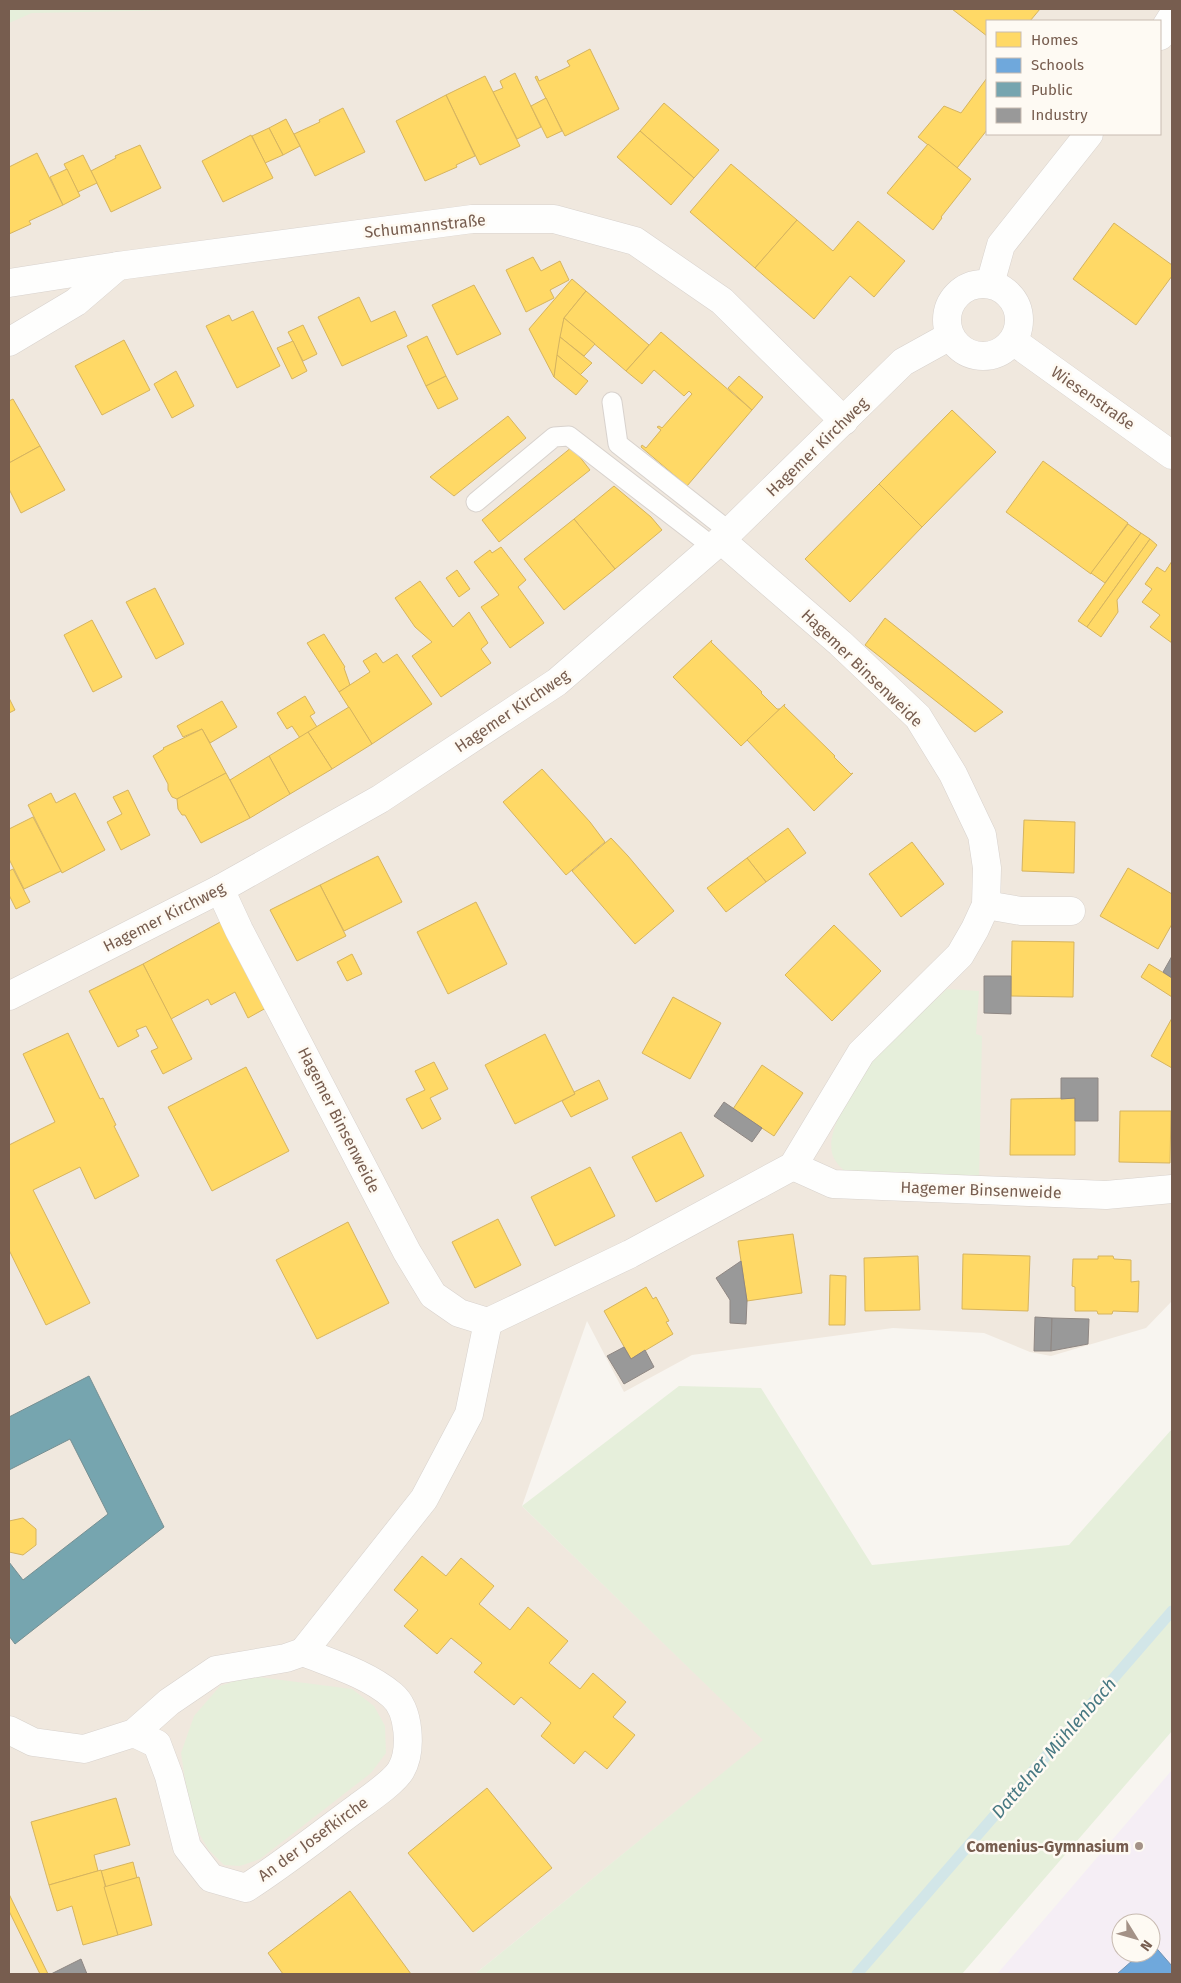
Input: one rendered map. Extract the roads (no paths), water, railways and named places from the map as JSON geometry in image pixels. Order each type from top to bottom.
[{"type":"street","points":[[1161,34],[1172,17]]},
{"type":"street","points":[[990,284],[1001,245],[1089,135]]},
{"type":"street","name":"Schumannstraße","points":[[9,283],[118,266],[472,219],[554,220],[635,241],[722,301],[844,421]]},
{"type":"street","points":[[9,342],[76,302],[118,266]]},
{"type":"street","points":[[990,284],[1007,292],[1017,307],[1020,325],[1013,341],[998,354],[980,357],[962,350],[950,336],[947,328],[948,310],[957,294],[973,285],[990,284]]},
{"type":"street","name":"Hagemer Kirchweg","points":[[9,996],[220,888],[380,800],[558,682],[721,540],[903,362],[950,336]]},
{"type":"street","name":"Wiesenstraße","points":[[1013,341],[1172,455]]},
{"type":"street","name":"Hagemer Binsenweide","points":[[721,540],[840,643],[918,717],[953,774],[982,835],[987,868],[986,905],[960,955],[861,1054],[793,1166],[833,1184],[1106,1195],[1172,1189]]},
{"type":"street","name":"Hagemer Binsenweide","points":[[220,888],[244,938],[403,1243],[433,1295],[459,1313],[488,1322]]},
{"type":"street","points":[[986,905],[1021,912],[1070,911]]},
{"type":"street","points":[[9,1730],[33,1742],[84,1749],[134,1733],[170,1702],[216,1670],[286,1658],[303,1652],[424,1499],[469,1414],[488,1322],[630,1254],[793,1166]]},
{"type":"street","name":"An der Josefkirche","points":[[134,1733],[157,1744],[169,1776],[187,1847],[211,1878],[246,1888],[272,1872],[380,1790],[401,1771],[408,1749],[406,1718],[394,1696],[371,1681],[303,1652]]},
{"type":"lane","points":[[612,402],[618,444],[721,540]]},
{"type":"lane","points":[[476,502],[554,437],[569,436],[721,540]]},
{"type":"waterway","name":"Dattelner Mühlenbach","points":[[857,1974],[1172,1611]]},
{"type":"place","name":"Comenius-Gymnasium","points":[[1139,1846]]}]
